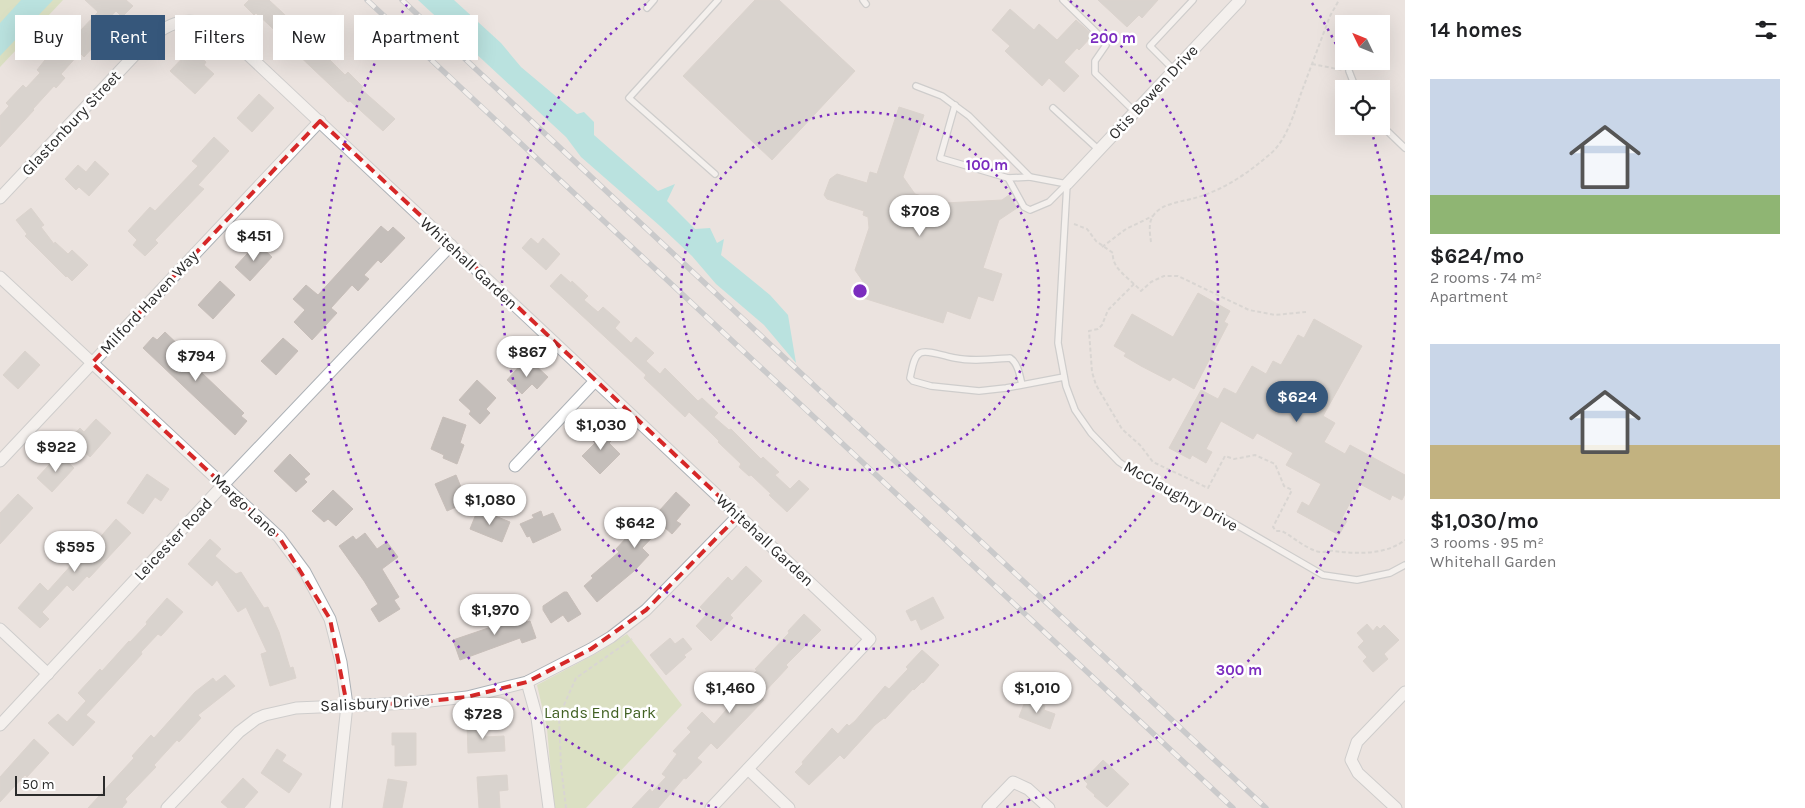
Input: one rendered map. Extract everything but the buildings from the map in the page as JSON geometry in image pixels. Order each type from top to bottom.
[{"type":"street","name":"Otis Bowen Drive","points":[[1067,184],[1238,1]]},
{"type":"street","name":"Glastonbury Street","points":[[0,198],[153,36],[175,24]]},
{"type":"street","name":"Whitehall Garden","points":[[254,60],[870,639],[748,769]]},
{"type":"street","name":"Milford Haven Way","points":[[0,461],[320,121]]},
{"type":"street","name":"Leicester Road","points":[[0,725],[223,485],[451,245]]},
{"type":"street","name":"Margo Lane","points":[[0,277],[279,537],[305,572],[330,619],[341,662],[347,704],[336,808]]},
{"type":"street","points":[[515,466],[595,381]]},
{"type":"street","name":"Salisbury Drive","points":[[167,808],[239,732],[256,719],[284,710],[347,704],[411,703],[467,696],[527,682],[591,649],[630,624],[662,595],[739,515]]},
{"type":"street","points":[[0,629],[48,674]]},
{"type":"street","points":[[527,682],[537,718],[549,808]]},
{"type":"street","points":[[1396,808],[1358,773],[1351,760],[1357,742],[1405,692]]},
{"type":"street","points":[[711,808],[748,769],[789,808]]},
{"type":"street","points":[[988,808],[1013,782],[1028,789],[1049,808]]},
{"type":"lane","points":[[646,8],[654,0]]},
{"type":"lane","points":[[715,174],[628,98],[718,0]]},
{"type":"lane","points":[[1063,0],[1098,34],[1106,45],[1096,61],[1095,73],[1135,112]]},
{"type":"lane","points":[[1174,70],[1150,46],[1193,0]]},
{"type":"lane","points":[[1349,71],[1352,80]]},
{"type":"lane","points":[[916,86],[942,96],[968,116],[1030,177]]},
{"type":"lane","points":[[954,105],[940,158],[1008,178],[1030,177],[1067,184]]},
{"type":"lane","points":[[1053,108],[1099,150]]},
{"type":"lane","points":[[1390,134],[1405,148]]},
{"type":"lane","points":[[1008,178],[1024,207],[1030,210],[1049,202],[1067,184]]},
{"type":"lane","name":"McClaughry Drive","points":[[1067,184],[1058,343],[1064,378],[1074,410],[1090,433],[1120,462],[1146,480],[1223,517],[1323,575],[1357,580],[1390,573],[1405,565]]},
{"type":"lane","points":[[1022,385],[1016,364],[1010,358],[957,359],[924,351],[918,354],[915,359],[910,378],[913,381],[931,386],[979,391],[1006,388],[1064,378]]},
{"type":"path","points":[[1102,246],[1126,229],[1153,216],[1162,208],[1176,202],[1198,197],[1230,184],[1271,154],[1288,128],[1330,16],[1339,0]]},
{"type":"path","points":[[1312,64],[1349,71]]},
{"type":"path","points":[[1151,242],[1150,229],[1153,216]]},
{"type":"path","points":[[1065,220],[1087,229],[1091,236],[1102,246],[1113,252],[1112,259],[1114,265],[1141,291],[1151,282],[1164,276],[1178,276],[1249,310],[1275,316],[1306,312]]},
{"type":"path","points":[[1134,284],[1108,310],[1102,325],[1098,329],[1089,331],[1092,372],[1102,398],[1122,429],[1140,445],[1153,462],[1208,488],[1225,456],[1234,459],[1255,455],[1275,464],[1284,486],[1292,490],[1273,527],[1276,531],[1282,531],[1315,551],[1325,553],[1332,550],[1359,554],[1397,546],[1405,540]]},
{"type":"path","points":[[566,808],[562,783],[559,717],[576,678],[632,639]]},
{"type":"highlighted area","points":[[320,121],[739,515],[646,610],[591,649],[527,682],[467,697],[411,703],[347,705],[330,619],[279,537],[92,363]]},
{"type":"green space","points":[[0,0],[63,0],[49,15],[15,15],[15,51],[0,67]]},
{"type":"green space","name":"Lands End Park","points":[[627,634],[682,705],[586,808],[555,808],[547,728],[537,685],[599,652]]},
{"type":"water","points":[[21,0],[53,0],[39,15],[15,15],[15,40],[0,56],[0,23]]},
{"type":"water","points":[[418,0],[454,0],[470,15],[434,15]]},
{"type":"water","points":[[478,22],[501,43],[521,67],[577,114],[584,112],[594,122],[594,135],[658,191],[675,184],[667,201],[695,229],[710,228],[717,243],[724,239],[721,255],[770,295],[788,315],[796,363],[764,325],[716,284],[692,256],[660,226],[581,157],[566,137],[478,56]]},
{"type":"railway","points":[[367,0],[1233,808]]},
{"type":"railway","points":[[402,0],[1266,808]]}]
